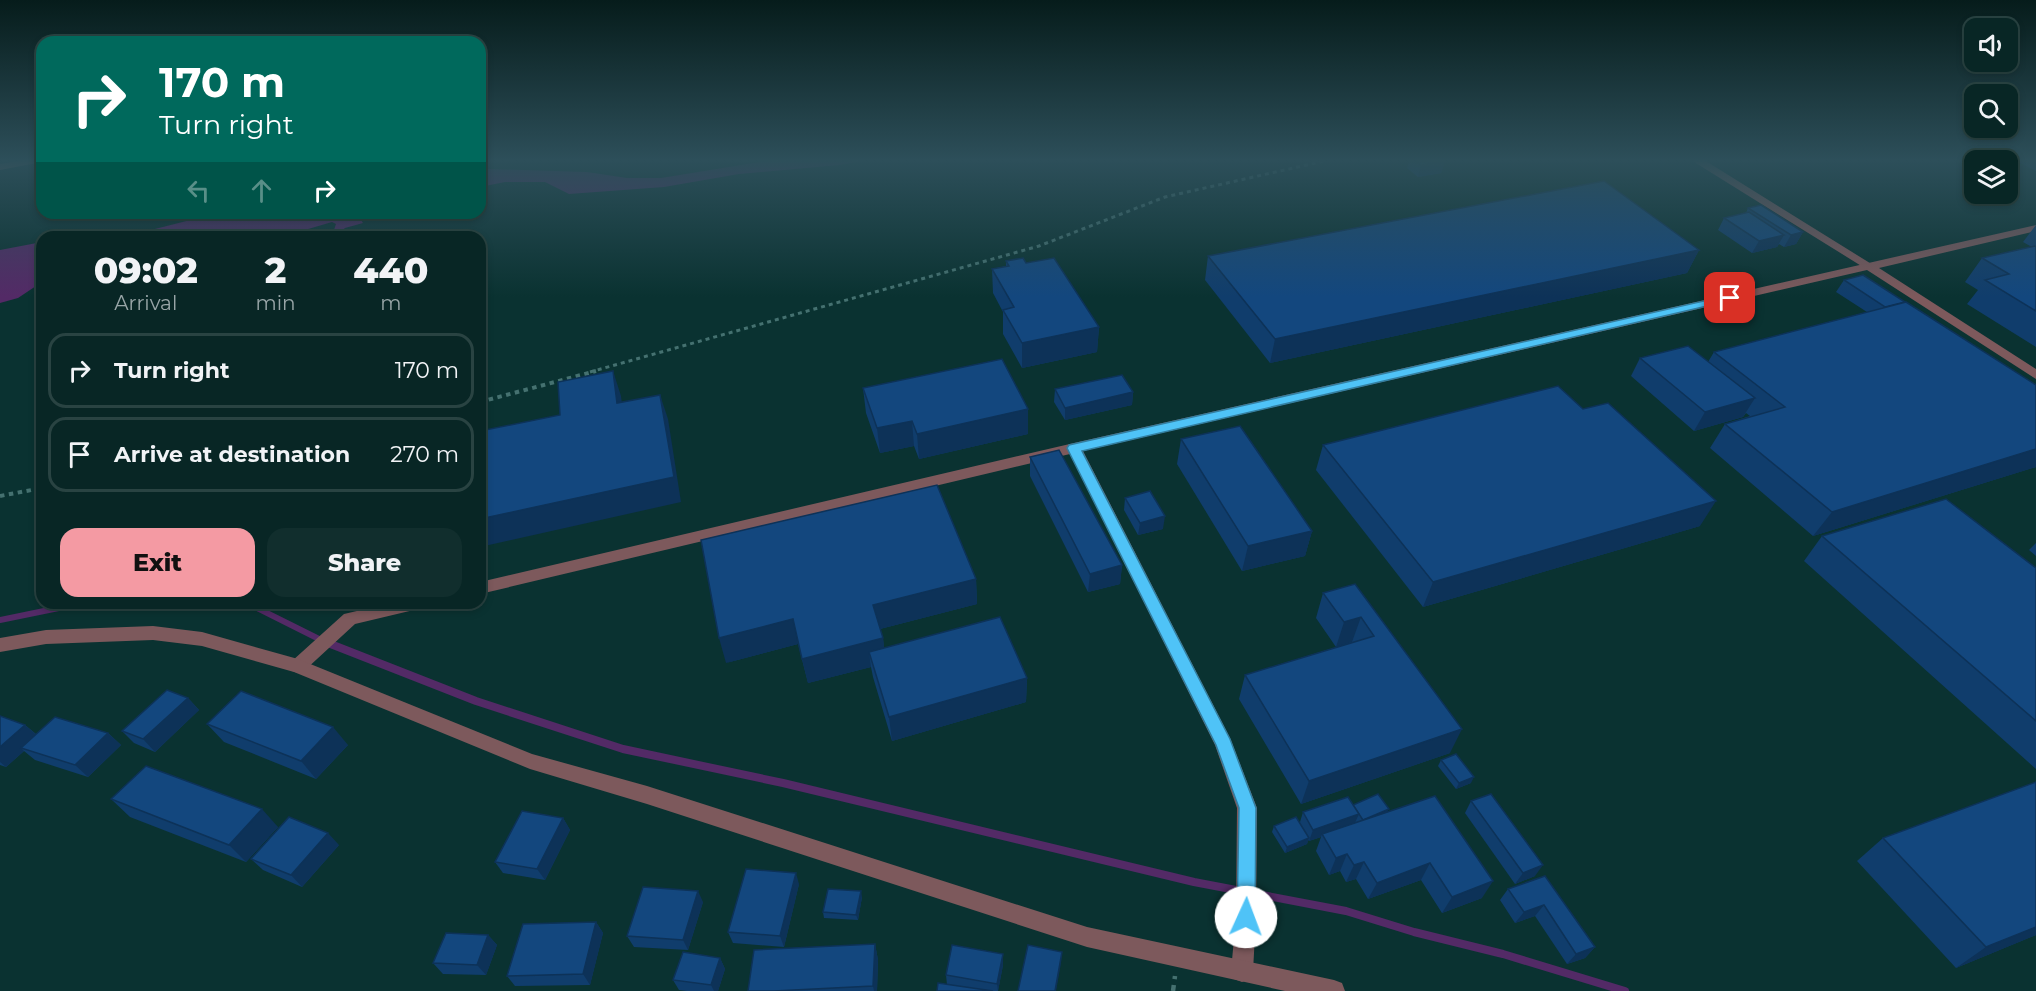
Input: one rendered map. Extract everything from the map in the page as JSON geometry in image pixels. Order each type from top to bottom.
[{"type":"street","points":[[486,587],[1074,448],[2036,228]]},
{"type":"street","points":[[1868,266],[2036,375]]},
{"type":"street","points":[[1074,448],[1224,744],[1247,808],[1248,856],[1242,971]]},
{"type":"street","points":[[298,666],[350,619],[392,609]]},
{"type":"street","points":[[0,645],[46,637],[153,633],[202,639],[298,666],[530,761],[647,795],[1087,937],[1334,991]]},
{"type":"lane","points":[[1770,205],[1868,266]]},
{"type":"path","points":[[486,400],[714,339],[1039,246],[1144,205]]},
{"type":"path","points":[[0,496],[36,489]]},
{"type":"shaded area","points":[[194,219],[361,219],[363,223],[342,231],[334,231],[336,224],[332,222],[301,231],[143,231]]},
{"type":"shaded area","points":[[36,243],[36,286],[18,298],[0,303],[0,250]]},
{"type":"building","points":[[1476,205],[1637,205],[1699,250],[1275,339],[1208,256]]},
{"type":"building","points":[[1761,205],[1803,232],[1791,235],[1748,208]]},
{"type":"building","points":[[1749,212],[1784,235],[1759,241],[1724,218]]},
{"type":"building","points":[[2035,246],[2036,311],[1985,280],[2009,274],[1982,258]]},
{"type":"building","points":[[1023,258],[1026,263],[1054,258],[1099,327],[1022,343],[1003,310],[1014,307],[992,269],[1009,266],[1006,261]]},
{"type":"building","points":[[1863,275],[1905,302],[1885,307],[1844,280]]},
{"type":"building","points":[[1906,302],[2036,385],[2036,449],[1832,512],[1725,424],[1785,407],[1714,352]]},
{"type":"building","points":[[1688,346],[1755,398],[1705,412],[1640,358]]},
{"type":"building","points":[[1002,359],[1028,409],[917,434],[912,421],[877,428],[863,388]]},
{"type":"building","points":[[613,371],[617,403],[660,395],[674,477],[486,518],[486,430],[560,415],[558,382]]},
{"type":"building","points":[[1122,375],[1133,392],[1065,408],[1055,389]]},
{"type":"building","points":[[1558,386],[1583,409],[1608,403],[1716,501],[1433,582],[1323,445]]},
{"type":"building","points":[[1240,426],[1312,531],[1248,546],[1181,439]]},
{"type":"building","points":[[1059,450],[1122,565],[1090,574],[1030,457]]},
{"type":"building","points":[[937,485],[976,579],[873,605],[883,638],[802,659],[793,619],[719,638],[701,540]]},
{"type":"building","points":[[1150,491],[1165,516],[1140,523],[1125,498]]},
{"type":"building","points":[[1946,499],[2036,568],[2036,721],[1822,536]]},
{"type":"building","points":[[1355,584],[1462,729],[1309,781],[1245,675],[1374,636],[1361,617],[1344,622],[1323,593]]},
{"type":"building","points":[[1000,617],[1027,678],[889,717],[869,652]]},
{"type":"building","points":[[167,690],[188,698],[143,739],[122,731]]},
{"type":"building","points":[[241,691],[333,727],[301,761],[207,724]]},
{"type":"building","points":[[0,716],[25,725],[0,747]]},
{"type":"building","points":[[55,717],[108,733],[75,765],[21,748]]},
{"type":"building","points":[[1456,754],[1474,777],[1459,783],[1441,760]]},
{"type":"building","points":[[146,766],[262,809],[229,845],[111,799]]},
{"type":"building","points":[[2036,782],[2036,927],[1986,947],[1883,838]]},
{"type":"building","points":[[1378,794],[1389,809],[1363,820],[1353,805]]},
{"type":"building","points":[[1491,794],[1543,865],[1523,873],[1471,801]]},
{"type":"building","points":[[1435,796],[1493,881],[1452,897],[1430,863],[1377,883],[1364,862],[1354,865],[1347,854],[1336,858],[1322,834]]},
{"type":"building","points":[[1348,797],[1359,814],[1313,830],[1303,812]]},
{"type":"building","points":[[522,811],[563,818],[537,869],[495,862]]},
{"type":"building","points":[[289,817],[328,833],[291,875],[251,859]]},
{"type":"building","points":[[1296,817],[1309,838],[1287,847],[1274,826]]},
{"type":"building","points":[[746,869],[796,873],[780,936],[728,932]]},
{"type":"building","points":[[1545,876],[1595,947],[1576,954],[1544,905],[1524,912],[1508,889]]},
{"type":"building","points":[[643,887],[698,891],[683,940],[627,936]]},
{"type":"building","points":[[828,889],[861,891],[856,915],[823,912]]},
{"type":"building","points":[[596,922],[583,974],[507,976],[523,924]]},
{"type":"building","points":[[446,933],[488,935],[477,965],[433,963]]},
{"type":"building","points":[[875,944],[873,986],[748,991],[754,950]]},
{"type":"building","points":[[952,945],[1003,954],[997,984],[946,975]]},
{"type":"building","points":[[1028,945],[1062,952],[1055,991],[1018,991]]},
{"type":"building","points":[[683,952],[720,958],[711,985],[673,980]]},
{"type":"building","points":[[938,983],[993,991],[937,991]]},
{"type":"waterway","points":[[0,620],[54,609]]},
{"type":"waterway","points":[[259,609],[331,645]]},
{"type":"waterway","points":[[328,643],[476,701],[623,749],[783,783],[1194,882],[1346,911],[1414,932],[1503,954],[1625,991]]},
{"type":"route","points":[[1246,917],[1247,808],[1224,744],[1074,448],[1730,298]]}]
